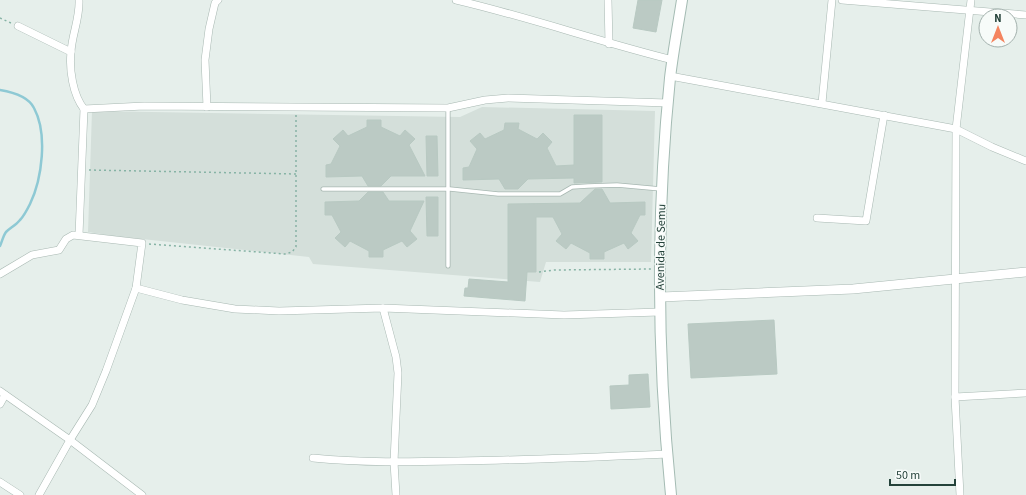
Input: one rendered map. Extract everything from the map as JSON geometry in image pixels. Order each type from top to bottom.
[{"type":"main road","name":"Avenida de Semu","points":[[671,495],[662,380],[660,269],[662,189],[670,76],[682,0]]},
{"type":"street","points":[[79,0],[78,20],[71,52],[72,71],[76,95],[84,109],[79,235]]},
{"type":"street","points":[[456,0],[503,11],[609,44],[672,60]]},
{"type":"street","points":[[608,0],[609,44]]},
{"type":"street","points":[[822,103],[832,0]]},
{"type":"street","points":[[842,0],[970,9],[1026,15]]},
{"type":"street","points":[[960,495],[955,397],[956,129],[971,0]]},
{"type":"street","points":[[206,107],[205,60],[209,29],[215,1]]},
{"type":"street","points":[[18,26],[71,52]]},
{"type":"street","points":[[670,76],[956,129],[1026,161]]},
{"type":"street","points":[[84,109],[206,107],[448,108],[485,100],[508,98],[668,103]]},
{"type":"street","points":[[817,218],[866,221],[884,115]]},
{"type":"street","points":[[0,274],[32,255],[59,250],[69,236],[79,235],[102,240],[142,243],[136,288],[106,371],[92,405],[39,495]]},
{"type":"street","points":[[661,297],[853,289],[1026,272]]},
{"type":"street","points":[[136,288],[182,300],[234,309],[279,311],[383,308],[556,315],[660,312]]},
{"type":"street","points":[[383,308],[396,357],[398,372],[394,462],[396,495]]},
{"type":"street","points":[[0,404],[3,393],[70,440],[142,495]]},
{"type":"street","points":[[955,397],[1026,393]]},
{"type":"street","points":[[313,458],[354,462],[394,462],[533,460],[667,454]]},
{"type":"street","points":[[0,482],[20,495]]},
{"type":"lane","points":[[448,108],[450,189],[448,266]]},
{"type":"lane","points":[[323,189],[450,189],[498,194],[560,194],[572,187],[588,186],[618,185],[662,189]]},
{"type":"path","points":[[0,18],[18,26]]},
{"type":"path","points":[[142,243],[285,254],[292,252],[296,247],[296,108]]},
{"type":"path","points":[[82,169],[297,174]]},
{"type":"path","points":[[540,272],[561,270],[660,269]]},
{"type":"shaded area","points":[[482,107],[655,111],[651,262],[546,262],[540,282],[313,264],[309,257],[88,232],[92,111],[460,117]]},
{"type":"building","points":[[638,0],[662,0],[656,32],[633,28]]},
{"type":"building","points":[[574,115],[602,115],[602,182],[574,183],[574,178],[528,179],[518,189],[505,189],[499,179],[463,180],[463,168],[469,167],[477,149],[470,141],[480,133],[485,139],[504,130],[505,123],[519,123],[518,129],[537,139],[543,133],[552,142],[547,148],[556,166],[574,165]]},
{"type":"building","points":[[367,120],[381,120],[381,127],[400,136],[405,130],[415,139],[409,145],[425,176],[391,176],[381,186],[368,186],[362,176],[326,177],[326,165],[331,164],[340,146],[333,139],[343,130],[348,136],[367,127]]},
{"type":"building","points":[[426,136],[437,136],[438,176],[427,176]]},
{"type":"building","points":[[595,189],[602,189],[610,203],[645,202],[645,215],[640,215],[631,233],[638,241],[628,249],[624,243],[604,252],[604,259],[590,259],[590,253],[571,243],[566,249],[556,241],[562,234],[553,217],[536,217],[536,272],[527,272],[525,301],[464,296],[465,288],[468,288],[469,279],[508,282],[508,204],[580,203]]},
{"type":"building","points":[[368,192],[383,192],[389,201],[424,201],[410,231],[417,239],[407,247],[402,241],[383,250],[383,257],[369,257],[369,251],[350,241],[345,247],[335,238],[341,232],[332,215],[325,215],[325,202],[359,201]]},
{"type":"building","points":[[426,197],[438,197],[438,236],[427,236]]},
{"type":"building","points":[[774,320],[777,374],[691,378],[688,324]]},
{"type":"building","points":[[648,374],[650,407],[611,409],[610,386],[629,385],[629,375]]},
{"type":"waterway","points":[[0,90],[19,95],[28,100],[34,108],[38,119],[42,143],[42,156],[38,182],[30,204],[24,215],[6,232],[0,246]]}]
